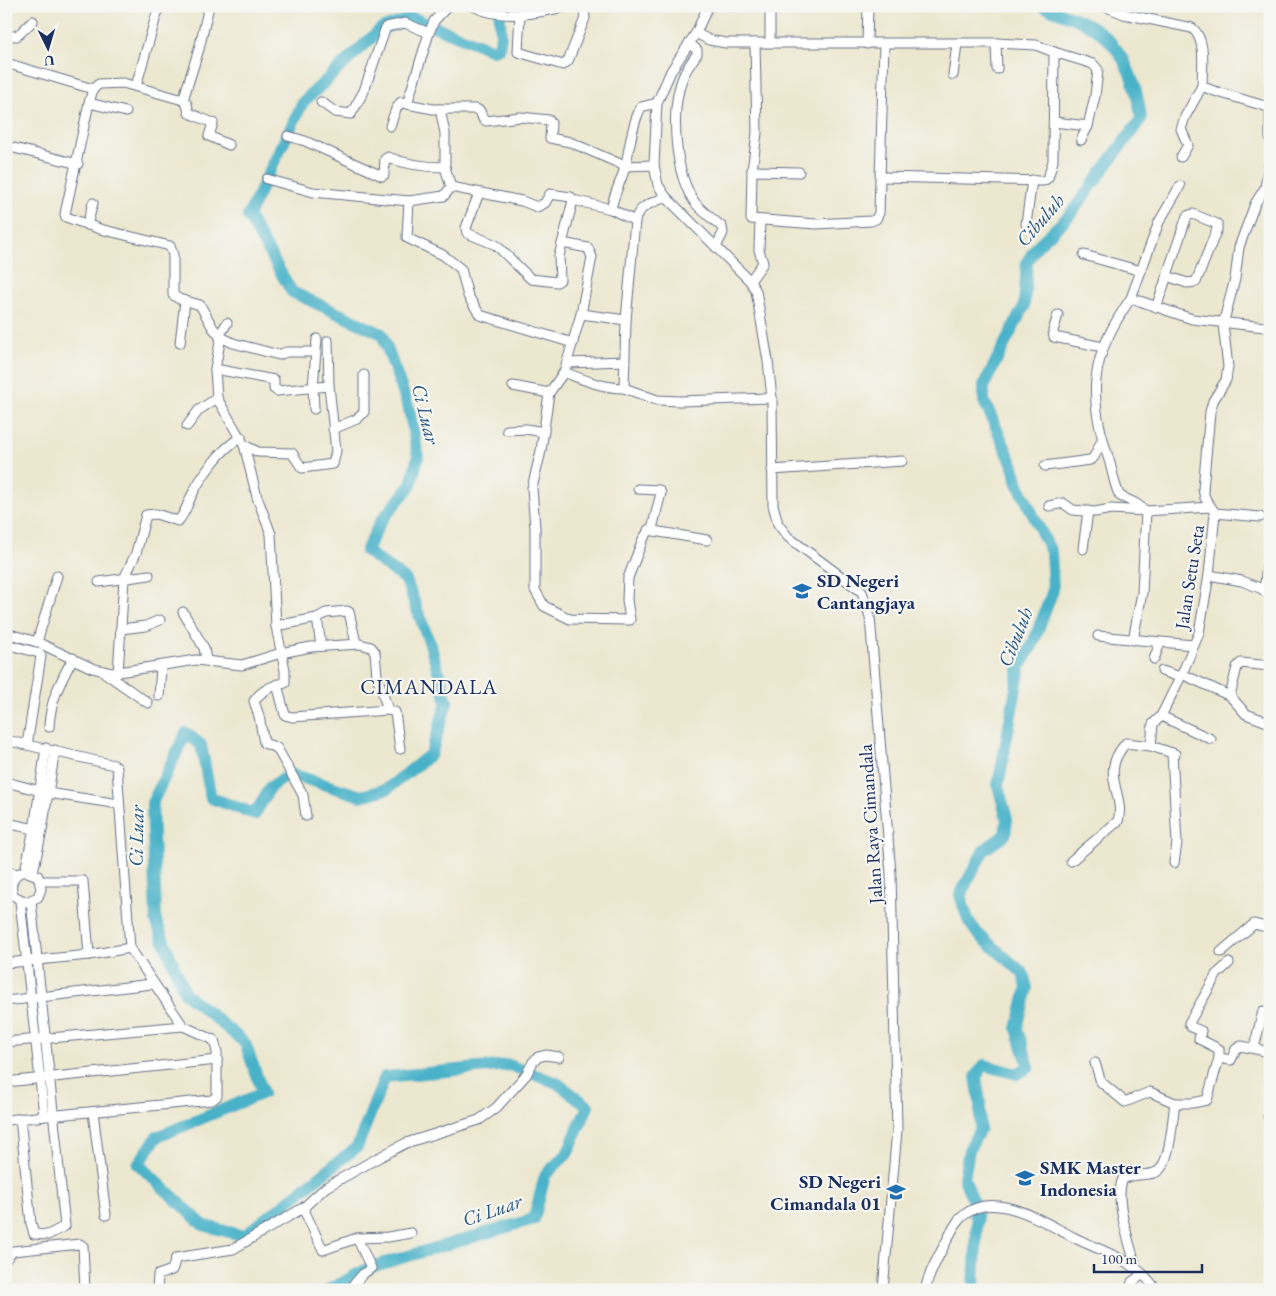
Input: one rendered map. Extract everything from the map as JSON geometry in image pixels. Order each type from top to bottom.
[{"type":"street","points":[[136,86],[159,6]]},
{"type":"street","points":[[408,104],[431,27],[448,6]]},
{"type":"street","points":[[474,6],[488,14],[520,13],[569,6]]},
{"type":"street","points":[[520,13],[518,52],[562,65],[568,61],[585,18],[583,6]]},
{"type":"street","name":"Jalan Raya Cimandala","points":[[696,6],[706,9],[696,33],[671,72],[657,104],[654,165],[658,185],[666,198],[750,281],[760,307],[772,398],[773,506],[782,531],[862,592],[870,617],[891,874],[897,1130],[883,1290]]},
{"type":"street","points":[[770,6],[770,42]]},
{"type":"street","points":[[867,44],[868,6]]},
{"type":"street","points":[[1104,6],[1192,28],[1197,32],[1202,44],[1202,86],[1185,117],[1181,129],[1188,145],[1181,158]]},
{"type":"street","points":[[182,100],[199,49],[208,7]]},
{"type":"street","points":[[6,36],[17,36],[33,21]]},
{"type":"street","points":[[321,102],[335,112],[352,114],[364,91],[386,27],[405,23],[431,27]]},
{"type":"street","points":[[696,33],[716,42],[755,44],[770,42],[1036,45],[1092,64],[1098,70],[1095,96],[1088,126],[1080,140]]},
{"type":"street","points":[[689,43],[697,50],[697,54],[683,74],[677,96],[675,127],[681,169],[697,205],[722,227],[723,233],[716,247]]},
{"type":"street","points":[[755,44],[757,133],[752,171],[751,219],[816,224],[871,221],[876,219],[879,213],[882,177],[881,116],[884,44]]},
{"type":"street","points":[[953,75],[957,44]]},
{"type":"street","points":[[996,44],[997,69]]},
{"type":"street","points":[[882,177],[1042,181],[1051,173],[1054,122],[1054,52]]},
{"type":"street","points":[[6,63],[93,89]]},
{"type":"street","points":[[671,72],[683,74]]},
{"type":"street","points":[[229,145],[209,136],[213,123],[189,113],[187,104],[182,100],[136,86],[106,82],[98,84],[93,89],[89,103],[66,217],[87,225],[170,246],[173,255],[172,291],[176,298],[200,305],[220,336],[233,344],[279,355],[286,352],[314,352]]},
{"type":"street","points":[[1270,83],[1268,107],[1270,138]]},
{"type":"street","points":[[1202,86],[1268,107]]},
{"type":"street","points":[[390,126],[396,109],[401,102],[423,109],[476,109],[480,111],[486,122],[520,117],[549,120],[551,123],[550,138],[570,142],[625,166],[654,165]]},
{"type":"street","points":[[89,103],[126,112]]},
{"type":"street","points":[[612,209],[615,192],[625,166],[635,119],[641,107],[657,104]]},
{"type":"street","points":[[440,109],[446,141],[446,168],[452,187]]},
{"type":"street","points":[[1054,122],[1088,126]]},
{"type":"street","points":[[288,136],[305,141],[382,176],[384,175],[385,159],[388,158],[403,164],[446,168]]},
{"type":"street","points":[[6,146],[78,164]]},
{"type":"street","name":"Jalan Setu Seta","points":[[1151,746],[1152,727],[1161,716],[1181,675],[1201,625],[1209,575],[1213,510],[1204,494],[1210,412],[1213,401],[1225,384],[1228,367],[1223,324],[1235,279],[1241,240],[1255,204],[1267,189],[1270,157]]},
{"type":"street","points":[[752,171],[799,172]]},
{"type":"street","points":[[267,179],[313,192],[409,201],[444,196],[452,187]]},
{"type":"street","points":[[1026,224],[1032,180]]},
{"type":"street","points":[[1146,512],[1135,503],[1120,496],[1102,440],[1094,387],[1103,347],[1131,298],[1159,222],[1180,186]]},
{"type":"street","points":[[452,187],[522,201],[537,207],[545,204],[550,194],[571,197],[573,200],[612,209],[635,221]]},
{"type":"street","points":[[478,193],[466,228],[467,233],[496,245],[531,279],[560,280],[559,256],[573,200]]},
{"type":"street","points":[[624,388],[626,320],[635,221],[637,212],[643,207],[666,198]]},
{"type":"street","points":[[409,201],[407,238],[443,255],[461,269],[468,296],[480,316],[573,343]]},
{"type":"street","points":[[87,225],[93,203]]},
{"type":"street","points":[[1156,307],[1186,216],[1193,214],[1217,224],[1217,229],[1196,282],[1187,284],[1167,276]]},
{"type":"street","points":[[750,281],[764,263],[759,250],[760,220]]},
{"type":"street","points":[[562,243],[588,248],[591,252],[581,314],[573,343],[561,376],[549,393],[532,497],[535,528],[535,590],[544,606],[570,619],[630,620],[626,600],[628,578],[648,530],[656,517],[661,491],[638,489]]},
{"type":"street","points":[[1084,255],[1141,271]]},
{"type":"street","points":[[1131,298],[1192,319],[1223,324],[1265,327]]},
{"type":"street","points":[[180,343],[185,301]]},
{"type":"street","points":[[581,314],[626,320]]},
{"type":"street","points":[[1058,315],[1053,331],[1054,337],[1103,347]]},
{"type":"street","points":[[228,323],[220,336],[215,368],[217,398],[243,441],[257,497],[271,534],[276,626],[286,682],[276,684],[258,696],[254,701],[264,743],[278,748],[304,798],[306,816]]},
{"type":"street","points":[[314,409],[314,352],[316,339]]},
{"type":"street","points":[[118,673],[124,579],[136,553],[146,515],[151,513],[178,521],[192,495],[232,443],[243,441],[258,452],[292,453],[300,466],[306,469],[331,465],[335,461],[336,451],[329,386],[328,341]]},
{"type":"street","points":[[567,363],[625,361]]},
{"type":"street","points":[[215,368],[274,380],[274,389],[277,391],[329,386]]},
{"type":"street","points":[[333,429],[357,418],[364,412],[364,375]]},
{"type":"street","points":[[561,376],[602,386],[624,388],[656,400],[772,398]]},
{"type":"street","points":[[513,386],[549,393]]},
{"type":"street","points":[[188,426],[199,410],[217,398]]},
{"type":"street","points":[[507,430],[526,429],[544,432]]},
{"type":"street","points":[[1045,466],[1090,460],[1094,457],[1102,440]]},
{"type":"street","points":[[772,470],[902,461]]},
{"type":"street","points":[[1049,506],[1063,503],[1073,510],[1088,511],[1111,509],[1146,512],[1213,510],[1260,516]]},
{"type":"street","points":[[1083,549],[1088,511]]},
{"type":"street","points":[[1133,640],[1142,593],[1146,512]]},
{"type":"street","points":[[648,530],[707,540]]},
{"type":"street","points":[[1209,575],[1242,581],[1267,591],[1268,558]]},
{"type":"street","points":[[37,642],[58,576]]},
{"type":"street","points":[[99,582],[149,576]]},
{"type":"street","points":[[276,626],[316,618],[326,613],[348,611],[356,643]]},
{"type":"street","points":[[183,612],[204,648],[206,660]]},
{"type":"street","points":[[316,618],[321,646]]},
{"type":"street","points":[[121,629],[146,626],[160,620]]},
{"type":"street","points":[[6,633],[37,642],[102,671],[148,703]]},
{"type":"street","points":[[1098,636],[1194,645]]},
{"type":"street","points":[[102,671],[118,673],[206,660],[242,665],[281,653],[321,646],[356,643],[371,647],[375,652],[377,676],[388,710]]},
{"type":"street","points":[[1154,659],[1160,643]]},
{"type":"street","points":[[6,644],[39,653],[41,656],[27,745]]},
{"type":"street","points":[[49,726],[56,690],[73,658]]},
{"type":"street","points":[[1230,696],[1237,667],[1240,663],[1270,666]]},
{"type":"street","points":[[159,696],[161,667]]},
{"type":"street","points":[[1162,670],[1181,675],[1230,696],[1246,714],[1270,723]]},
{"type":"street","points":[[276,684],[283,710],[285,714],[292,717],[388,710],[395,712],[400,750]]},
{"type":"street","points":[[1161,716],[1211,739]]},
{"type":"street","points":[[6,740],[114,765],[117,768],[130,948],[152,984],[183,1026],[214,1040],[217,1060],[217,1096],[214,1099],[6,1120]]},
{"type":"street","points":[[1071,861],[1118,821],[1113,772],[1114,763],[1124,744],[1151,746],[1174,753],[1177,843],[1174,863]]},
{"type":"street","points":[[32,961],[11,888],[12,880],[25,873],[38,830],[50,749]]},
{"type":"street","points":[[6,782],[44,791],[119,804]]},
{"type":"street","points":[[6,823],[38,830]]},
{"type":"street","points":[[6,872],[25,873],[41,881],[83,881],[89,955]]},
{"type":"street","points":[[13,897],[31,901],[38,897],[42,889],[41,881]]},
{"type":"street","points":[[31,901],[35,999],[40,1040],[49,1079],[48,1115]]},
{"type":"street","points":[[1221,952],[1254,924],[1270,926]]},
{"type":"street","points":[[6,963],[89,955],[130,948]]},
{"type":"street","points":[[1095,1063],[1101,1082],[1125,1102],[1130,1102],[1148,1092],[1175,1103],[1192,1103],[1206,1100],[1219,1058],[1219,1049],[1199,1039],[1201,1032],[1191,1027],[1189,1023],[1217,974],[1229,962]]},
{"type":"street","points":[[6,1001],[152,984]]},
{"type":"street","points":[[1254,1048],[1263,1011]]},
{"type":"street","points":[[6,1042],[183,1026]]},
{"type":"street","points":[[20,1118],[31,1224],[34,1234],[48,1235],[65,1226],[48,1115],[39,1080],[40,1040]]},
{"type":"street","points":[[1219,1058],[1231,1060],[1236,1049],[1241,1046],[1270,1052]]},
{"type":"street","points":[[157,1290],[158,1275],[172,1270],[176,1258],[233,1249],[303,1208],[326,1187],[406,1143],[471,1124],[485,1117],[496,1108],[526,1075],[533,1062],[543,1055],[559,1057]]},
{"type":"street","points":[[6,1082],[217,1060]]},
{"type":"street","points":[[1136,1268],[1124,1220],[1120,1185],[1129,1176],[1154,1173],[1165,1165],[1175,1103]]},
{"type":"street","points":[[93,1112],[106,1216]]},
{"type":"street","points":[[925,1290],[930,1273],[958,1221],[974,1210],[1001,1205],[1125,1260],[1144,1274],[1156,1290]]},
{"type":"street","points":[[303,1208],[323,1250],[358,1240],[388,1238],[411,1233]]},
{"type":"street","points":[[349,1290],[371,1268],[358,1240]]},
{"type":"street","points":[[6,1258],[13,1251],[80,1244],[83,1246],[85,1290]]},
{"type":"street","points":[[1130,1290],[1132,1282],[1144,1274]]},
{"type":"waterway","name":"Ci Luar","points":[[328,1290],[371,1267],[534,1219],[545,1175],[567,1154],[588,1106],[557,1083],[509,1065],[385,1077],[357,1147],[244,1236],[203,1225],[138,1164],[157,1137],[263,1093],[245,1043],[185,993],[156,921],[152,803],[186,733],[201,745],[211,798],[255,814],[270,787],[291,774],[361,796],[387,789],[431,754],[447,702],[431,647],[406,580],[366,551],[381,521],[411,485],[418,456],[409,409],[382,334],[292,292],[248,216],[303,102],[381,29],[413,18],[493,50],[499,48],[501,35],[499,6]]},
{"type":"waterway","name":"Cibuluh","points":[[974,1290],[977,1221],[973,1201],[964,1178],[969,1150],[980,1129],[980,1102],[976,1077],[984,1065],[1017,1074],[1029,1067],[1017,1029],[1027,988],[1023,973],[977,933],[968,920],[960,895],[984,850],[1005,835],[1007,819],[998,786],[1020,666],[1033,644],[1053,590],[1051,552],[1018,484],[1012,463],[984,401],[984,385],[1024,306],[1027,262],[1037,246],[1069,216],[1141,119],[1134,83],[1124,61],[1110,41],[1088,24],[1042,6]]},
{"type":"place","name":"SD Negeri Cantangjaya","points":[[802,591]]},
{"type":"place","name":"SMK Master Indonesia","points":[[1025,1178]]},
{"type":"place","name":"SD Negeri Cimandala 01","points":[[896,1192]]},
{"type":"district","name":"CIMANDALA","points":[[429,687]]}]
